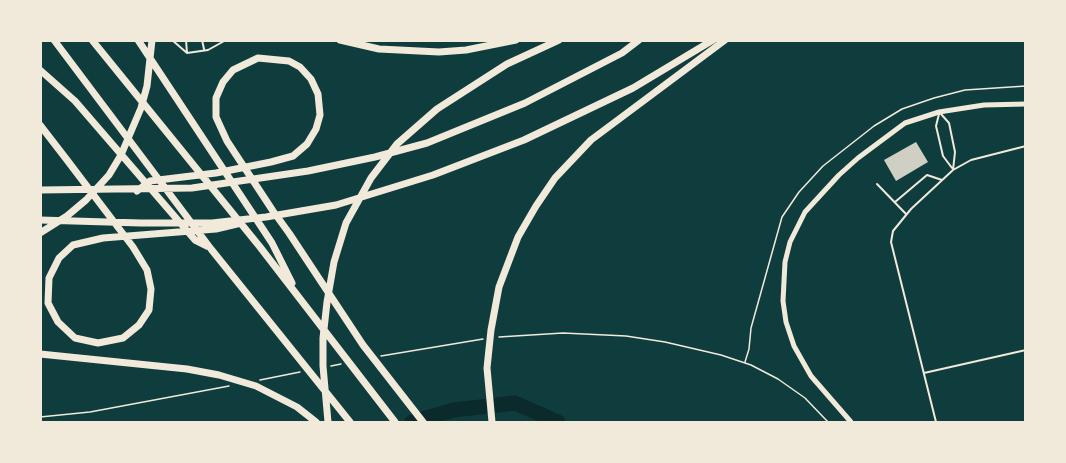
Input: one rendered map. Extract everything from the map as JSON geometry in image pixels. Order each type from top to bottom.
[{"type":"highway","points":[[54,40],[136,152],[350,423]]},
{"type":"highway","points":[[92,40],[260,247],[395,423]]},
{"type":"highway","points":[[138,40],[272,243],[300,299]]},
{"type":"highway","points":[[40,233],[67,216],[86,200],[109,175],[121,155],[141,108],[150,68],[152,40]]},
{"type":"highway","points":[[340,40],[379,49],[439,52],[466,50],[516,40]]},
{"type":"highway","points":[[328,423],[322,338],[334,262],[346,223],[371,178],[397,144],[437,109],[507,64],[559,40]]},
{"type":"highway","points":[[40,190],[192,189],[245,182],[375,157],[427,143],[525,103],[622,52],[639,40]]},
{"type":"highway","points":[[40,220],[212,223],[266,217],[336,205],[433,175],[524,140],[633,88],[713,40]]},
{"type":"highway","points":[[492,423],[487,368],[499,287],[518,237],[555,178],[591,140],[725,40]]},
{"type":"highway","points":[[137,190],[150,181],[216,173],[293,156],[307,144],[316,129],[320,115],[318,94],[311,80],[300,67],[289,61],[258,58],[233,70],[223,82],[216,98],[216,117],[227,141],[290,233],[363,345],[423,423]]},
{"type":"highway","points":[[40,70],[75,101],[195,240],[211,249]]},
{"type":"highway","points":[[40,125],[67,160],[133,247],[147,270],[151,289],[149,309],[139,325],[123,338],[98,343],[75,338],[58,322],[48,303],[49,278],[59,258],[73,245],[103,238],[216,229],[266,217]]},
{"type":"highway","points":[[40,354],[187,369],[219,375],[256,386],[297,407],[316,423]]},
{"type":"main road","points":[[851,423],[811,376],[786,322],[783,301],[785,262],[790,242],[805,212],[858,158],[905,123],[939,112],[984,105],[1026,104]]},
{"type":"lane","points":[[172,40],[187,53],[204,51],[226,40]]},
{"type":"lane","points":[[186,40],[187,53]]},
{"type":"lane","points":[[202,40],[204,51]]},
{"type":"lane","points":[[939,112],[936,126],[943,156],[953,170]]},
{"type":"lane","points":[[939,112],[949,123],[955,152],[953,170]]},
{"type":"lane","points":[[936,423],[891,242],[893,231],[906,214],[953,170],[971,160],[1026,146]]},
{"type":"lane","points":[[895,202],[927,175],[942,180]]},
{"type":"lane","points":[[877,184],[906,214]]},
{"type":"lane","points":[[924,373],[1026,350]]},
{"type":"path","points":[[745,363],[751,328],[782,217],[799,192],[823,166],[874,126],[902,109],[965,90],[1026,86]]},
{"type":"path","points":[[492,334],[563,333],[626,336],[678,345],[745,363],[778,379],[806,398],[828,423]]},
{"type":"path","points":[[379,357],[485,339]]},
{"type":"path","points":[[325,367],[344,363]]},
{"type":"path","points":[[252,382],[300,372]]},
{"type":"path","points":[[40,417],[90,412],[233,386]]},
{"type":"building","points":[[916,142],[928,162],[896,181],[884,160]]},
{"type":"waterway","points":[[412,422],[454,410],[515,403],[558,422]]}]
